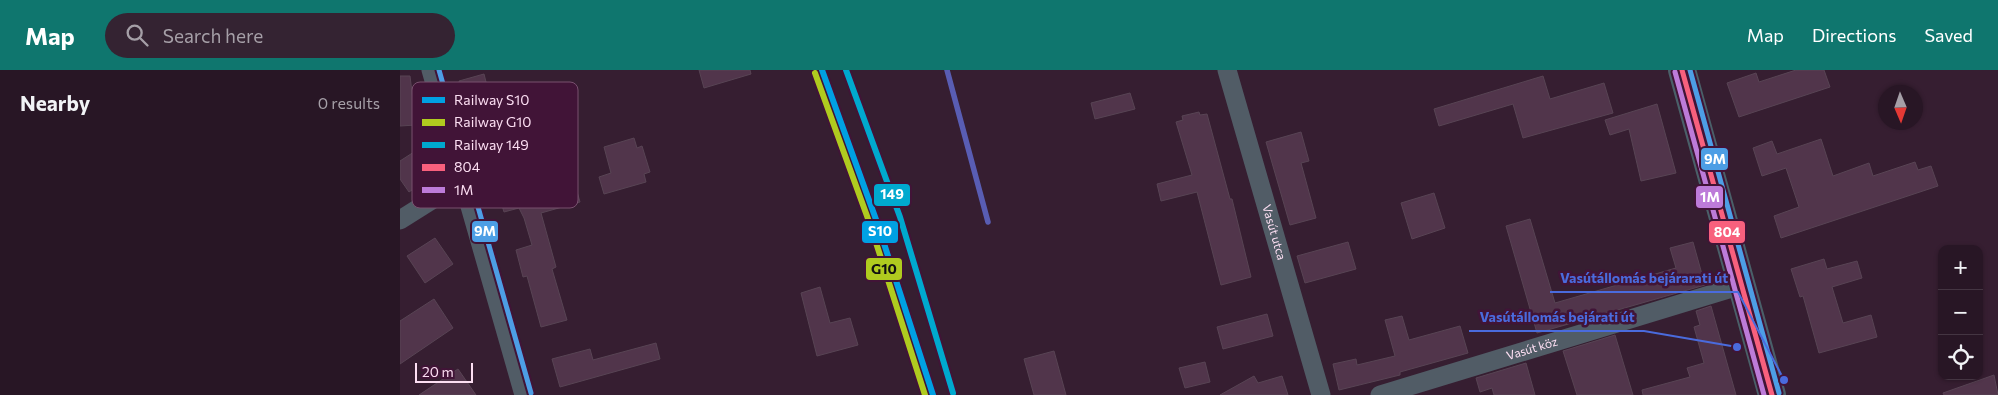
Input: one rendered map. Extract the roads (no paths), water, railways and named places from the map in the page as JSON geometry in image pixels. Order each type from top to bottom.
[{"type":"main road","points":[[1682,70],[1772,395]]},
{"type":"street","name":"Vasút utca","points":[[1226,70],[1321,395]]},
{"type":"street","points":[[400,220],[419,208]]},
{"type":"street","points":[[470,208],[524,395]]},
{"type":"street","name":"Vasút köz","points":[[1380,395],[1742,285]]},
{"type":"waterway","points":[[947,70],[988,222]]},
{"type":"rail line","name":"S10","points":[[822,70],[878,225],[933,395]]},
{"type":"rail line","name":"149","points":[[846,70],[900,217],[953,393]]},
{"type":"rail line","name":"G10","points":[[815,73],[871,227],[925,395]]},
{"type":"place","name":"Vasútállomás bejárati út","points":[[1737,347]]},
{"type":"place","name":"Vasútállomás bejárarati út","points":[[1784,380]]}]
